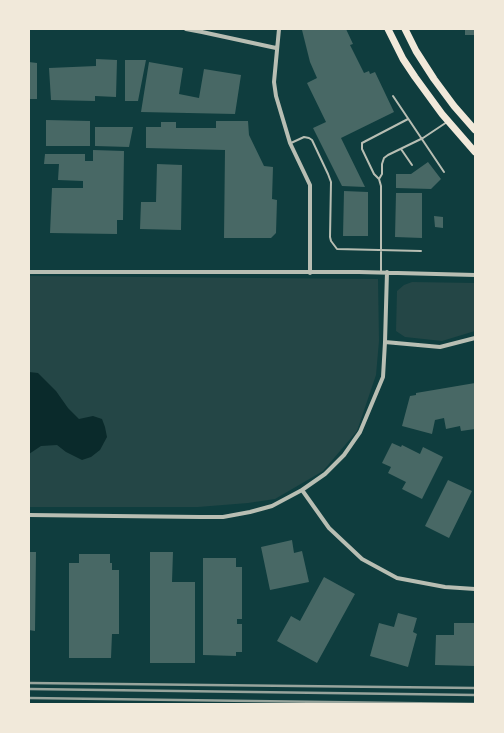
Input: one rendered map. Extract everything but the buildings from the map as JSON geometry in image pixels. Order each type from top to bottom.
[{"type":"main road","points":[[388,29],[403,59],[415,78],[448,122],[475,152]]},
{"type":"main road","points":[[405,29],[416,51],[434,79],[454,106],[475,130]]},
{"type":"street","points":[[186,29],[276,48]]},
{"type":"street","points":[[279,29],[276,48],[274,82],[276,96],[290,144],[310,185],[310,273]]},
{"type":"street","points":[[29,272],[387,272],[475,275]]},
{"type":"street","points":[[29,515],[200,518],[223,517],[272,506],[302,490],[325,474],[344,455],[360,432],[383,377],[387,272]]},
{"type":"street","points":[[469,275],[475,272]]},
{"type":"street","points":[[385,342],[440,347],[475,338]]},
{"type":"street","points":[[302,490],[329,528],[362,558],[397,578],[445,587],[475,589]]},
{"type":"lane","points":[[393,96],[444,172]]},
{"type":"lane","points":[[381,272],[381,186],[379,178],[374,174],[362,149],[362,142],[408,119]]},
{"type":"lane","points":[[379,178],[382,174],[382,164],[384,158],[388,154],[421,139],[448,122]]},
{"type":"lane","points":[[290,144],[304,137],[312,140],[328,174],[331,182],[330,237],[333,245],[337,249],[422,251]]},
{"type":"lane","points":[[401,148],[412,165]]},
{"type":"shaded area","points":[[29,276],[378,279],[379,341],[376,375],[357,431],[323,471],[275,499],[198,507],[29,507]]},
{"type":"shaded area","points":[[412,282],[475,283],[475,331],[442,341],[405,337],[396,331],[397,291],[404,285]]},
{"type":"shaded area","points":[[29,372],[38,373],[56,391],[68,408],[79,419],[93,416],[102,419],[107,437],[100,450],[91,457],[82,460],[66,452],[57,445],[41,446],[29,454]]},
{"type":"railway","points":[[29,683],[475,688]]},
{"type":"railway","points":[[29,689],[475,695]]},
{"type":"railway","points":[[29,698],[475,704]]}]
